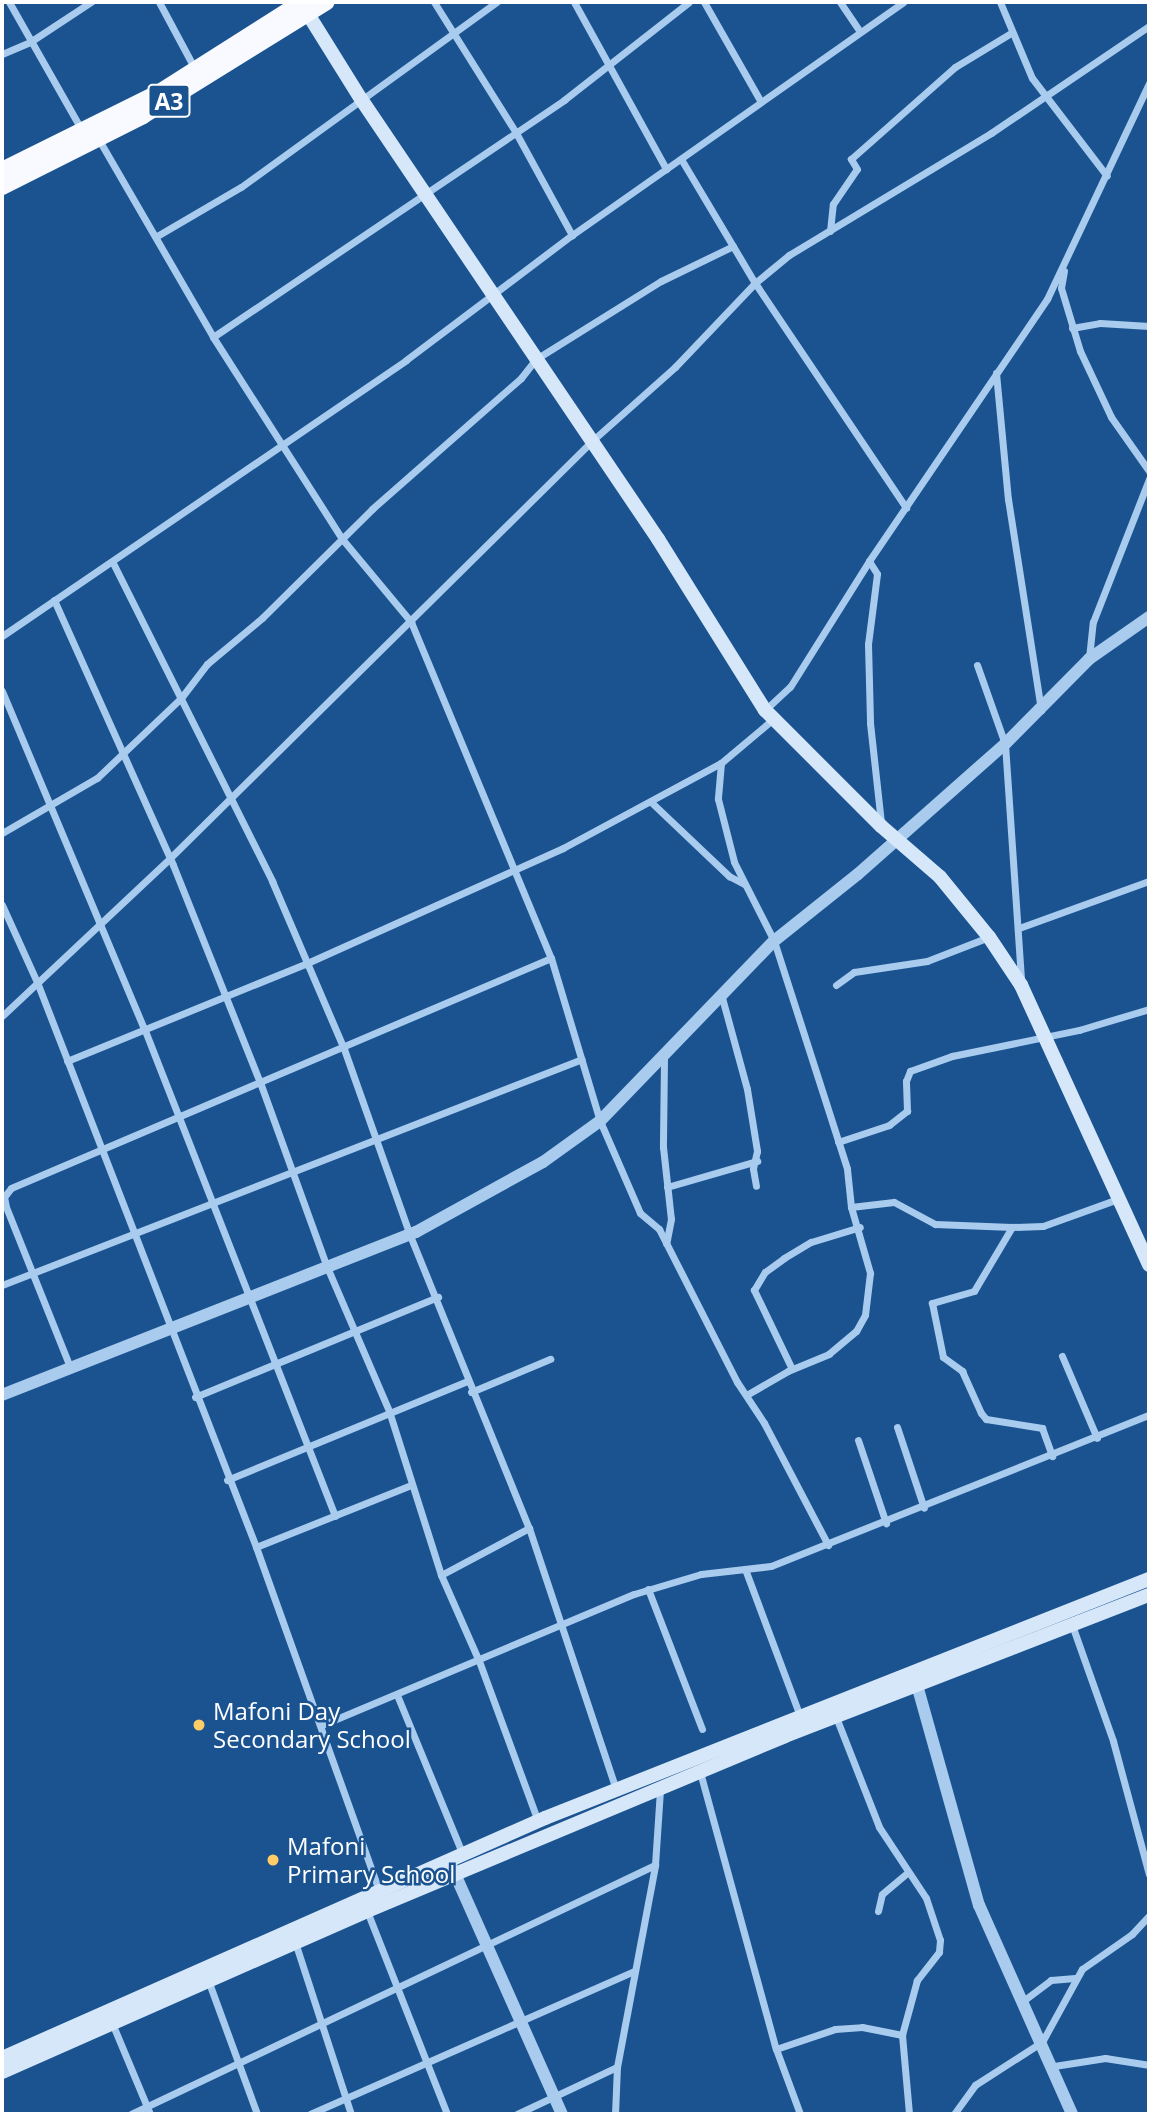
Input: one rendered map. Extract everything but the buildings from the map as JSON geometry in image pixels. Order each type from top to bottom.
[{"type":"highway","name":"A3","points":[[2,170],[83,132],[304,8],[327,2]]},
{"type":"highway","name":"A3","points":[[2,187],[98,139],[197,84],[304,8]]},
{"type":"main road","points":[[304,8],[361,99],[593,440],[769,715],[881,827],[898,837],[940,877],[989,937],[1021,985],[1119,1198],[1146,1249],[1149,1265]]},
{"type":"main road","points":[[2,2072],[368,1911],[539,1822],[616,1790],[802,1722],[1149,1579]]},
{"type":"main road","points":[[2,2058],[379,1891],[660,1788],[700,1772],[802,1722],[836,1716],[1149,1595]]},
{"type":"street","points":[[9,2],[30,42],[52,72],[83,132]]},
{"type":"street","points":[[2,54],[30,42],[91,2]]},
{"type":"street","points":[[159,2],[196,70]]},
{"type":"street","points":[[434,2],[515,131],[572,235]]},
{"type":"street","points":[[157,236],[241,187],[497,2]]},
{"type":"street","points":[[573,2],[666,169]]},
{"type":"street","points":[[213,337],[426,195],[689,2]]},
{"type":"street","points":[[704,2],[761,102]]},
{"type":"street","points":[[841,2],[858,29]]},
{"type":"street","points":[[2,636],[113,563],[281,443],[406,360],[572,235],[761,102],[858,29],[903,2]]},
{"type":"street","points":[[1000,2],[1011,33],[1044,97],[1093,153],[1107,176]]},
{"type":"street","points":[[2,1016],[170,858],[229,795],[411,622],[593,440],[675,367],[755,283],[830,231],[1044,97],[1149,26]]},
{"type":"street","points":[[830,231],[833,204],[857,169],[851,159],[955,67],[1011,33]]},
{"type":"street","points":[[67,1061],[306,964],[513,870],[721,764],[769,715],[790,687],[869,561],[1064,267],[1149,83]]},
{"type":"street","points":[[98,139],[157,236],[213,337],[343,540],[411,622],[551,958],[600,1121],[640,1213],[659,1229],[737,1382],[748,1394],[828,1545]]},
{"type":"street","points":[[681,159],[755,283],[906,508]]},
{"type":"street","points":[[2,833],[48,809],[97,778],[123,748],[181,698],[207,664],[536,359],[639,293],[733,246]]},
{"type":"street","points":[[1064,267],[1061,288],[1072,328],[1111,417],[1149,471]]},
{"type":"street","points":[[1072,328],[1100,323],[1149,326]]},
{"type":"street","points":[[996,373],[1008,499],[1042,710]]},
{"type":"street","points":[[1088,659],[1093,622],[1149,479]]},
{"type":"street","points":[[869,561],[877,574],[868,645],[870,723],[881,827]]},
{"type":"street","points":[[113,563],[272,881],[344,1049],[471,1392],[529,1528],[563,1623],[616,1790]]},
{"type":"street","points":[[54,600],[123,748],[261,1084],[327,1267],[389,1411],[441,1575],[479,1661],[539,1822]]},
{"type":"street","points":[[2,1395],[410,1233],[543,1162],[600,1121],[664,1059],[721,993],[774,941],[1005,744],[1042,710],[1088,659],[1149,617]]},
{"type":"street","points":[[977,665],[1005,744],[1021,985]]},
{"type":"street","points":[[2,691],[48,809],[144,1028],[277,1362],[335,1516]]},
{"type":"street","points":[[721,764],[718,799],[744,884],[774,941],[838,1142],[851,1206],[860,1227],[870,1273],[865,1315],[856,1331],[829,1354],[792,1369],[748,1394]]},
{"type":"street","points":[[651,802],[713,856],[729,876],[744,884]]},
{"type":"street","points":[[1019,928],[1149,881]]},
{"type":"street","points":[[2,905],[37,982],[103,1149],[136,1235],[168,1331],[256,1548],[322,1725],[379,1891]]},
{"type":"street","points":[[836,985],[854,972],[927,961],[989,937]]},
{"type":"street","points":[[70,1367],[4,1196],[11,1188],[344,1049],[551,958]]},
{"type":"street","points":[[721,993],[747,1089],[757,1161],[753,1169],[756,1186]]},
{"type":"street","points":[[838,1142],[889,1125],[907,1111],[906,1081],[910,1071],[952,1056],[1045,1036],[1149,1009]]},
{"type":"street","points":[[2,1284],[136,1235],[377,1135],[582,1059]]},
{"type":"street","points":[[664,1059],[667,1187],[671,1219],[666,1244]]},
{"type":"street","points":[[667,1187],[757,1161]]},
{"type":"street","points":[[851,1206],[894,1202],[935,1224],[1012,1227],[1043,1226],[1119,1198]]},
{"type":"street","points":[[792,1369],[754,1290],[765,1272],[784,1258],[811,1242],[860,1227]]},
{"type":"street","points":[[1012,1227],[974,1291],[932,1303],[943,1357],[962,1371],[981,1413],[986,1419],[1042,1428],[1052,1456]]},
{"type":"street","points":[[195,1397],[277,1362],[356,1334],[438,1297]]},
{"type":"street","points":[[1062,1356],[1097,1438]]},
{"type":"street","points":[[471,1392],[550,1359]]},
{"type":"street","points":[[227,1480],[467,1381]]},
{"type":"street","points":[[322,1725],[648,1589],[701,1574],[771,1566],[886,1524],[1149,1415]]},
{"type":"street","points":[[897,1427],[924,1508]]},
{"type":"street","points":[[859,1440],[886,1524]]},
{"type":"street","points":[[256,1548],[411,1485]]},
{"type":"street","points":[[441,1575],[529,1528]]},
{"type":"street","points":[[745,1569],[802,1722]]},
{"type":"street","points":[[648,1589],[702,1729]]},
{"type":"street","points":[[1072,1624],[1116,1752],[1149,1874]]},
{"type":"street","points":[[916,1685],[979,1905],[1054,2066],[1072,2114]]},
{"type":"street","points":[[397,1695],[485,1942],[562,2114]]},
{"type":"street","points":[[836,1716],[879,1827],[926,1898],[940,1940],[939,1952],[917,1980],[902,2035],[909,2114]]},
{"type":"street","points":[[700,1772],[776,2049],[800,2114]]},
{"type":"street","points":[[615,2114],[617,2067],[655,1865],[660,1788]]},
{"type":"street","points":[[131,2114],[148,2110],[238,2062],[485,1942],[655,1865]]},
{"type":"street","points":[[878,1911],[882,1894],[908,1871]]},
{"type":"street","points":[[368,1911],[447,2114]]},
{"type":"street","points":[[954,2114],[975,2085],[1042,2042],[1074,1978],[1149,1916]]},
{"type":"street","points":[[295,1942],[351,2114]]},
{"type":"street","points":[[310,2114],[634,1971]]},
{"type":"street","points":[[1023,2001],[1051,1980],[1074,1978]]},
{"type":"street","points":[[208,1980],[257,2114]]},
{"type":"street","points":[[112,2022],[148,2110]]},
{"type":"street","points":[[776,2049],[835,2029],[862,2027],[902,2035]]},
{"type":"street","points":[[1054,2066],[1105,2058],[1149,2066]]},
{"type":"street","points":[[517,2114],[617,2067]]},
{"type":"place","name":"Mafoni Day Secondary School","points":[[199,1725]]},
{"type":"place","name":"Mafoni Primary School","points":[[273,1860]]}]
